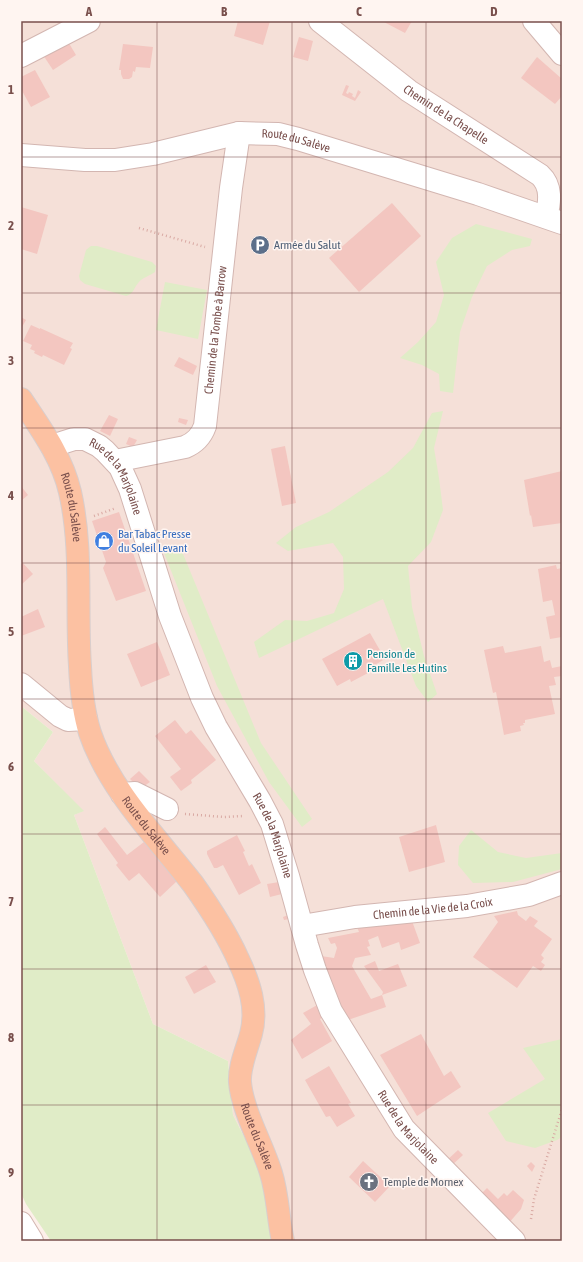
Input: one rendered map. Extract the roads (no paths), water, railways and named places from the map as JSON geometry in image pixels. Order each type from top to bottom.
[{"type":"main road","name":"Route du Salève","points":[[21,399],[52,446],[67,480],[74,512],[78,555],[81,690],[86,718],[97,750],[122,794],[206,903],[231,944],[246,976],[253,1002],[254,1023],[244,1058],[240,1080],[244,1102],[273,1177],[283,1241]]},
{"type":"street","points":[[21,56],[89,21]]},
{"type":"street","name":"Chemin de la Chapelle","points":[[320,21],[409,91],[540,174],[548,184],[549,204],[554,220]]},
{"type":"street","points":[[534,21],[562,54]]},
{"type":"street","name":"Route du Salève","points":[[21,155],[85,160],[115,160],[153,154],[239,133],[278,134],[298,138],[478,194],[554,220]]},
{"type":"street","name":"Chemin de la Tombe à Barrow","points":[[115,461],[185,447],[195,441],[203,433],[206,420],[239,133]]},
{"type":"street","name":"Rue de la Marjolaine","points":[[52,446],[74,440],[85,439],[99,446],[115,461],[123,474],[130,489],[170,616],[202,698],[257,815],[275,835],[315,970],[332,1011],[404,1130],[514,1241]]},
{"type":"street","points":[[21,684],[60,716],[68,720],[86,718]]},
{"type":"street","points":[[122,794],[135,793],[167,809]]},
{"type":"street","name":"Chemin de la Vie de la Croix","points":[[302,926],[355,917],[467,906],[529,895],[562,883]]},
{"type":"street","points":[[21,1223],[32,1241]]},
{"type":"place","name":"Armée du Salut","points":[[260,245]]},
{"type":"place","name":"Bar Tabac Presse du Soleil Levant","points":[[104,541]]},
{"type":"place","name":"Pension de Famille Les Hutins","points":[[353,661]]},
{"type":"place","name":"Temple de Mornex","points":[[369,1182]]}]
